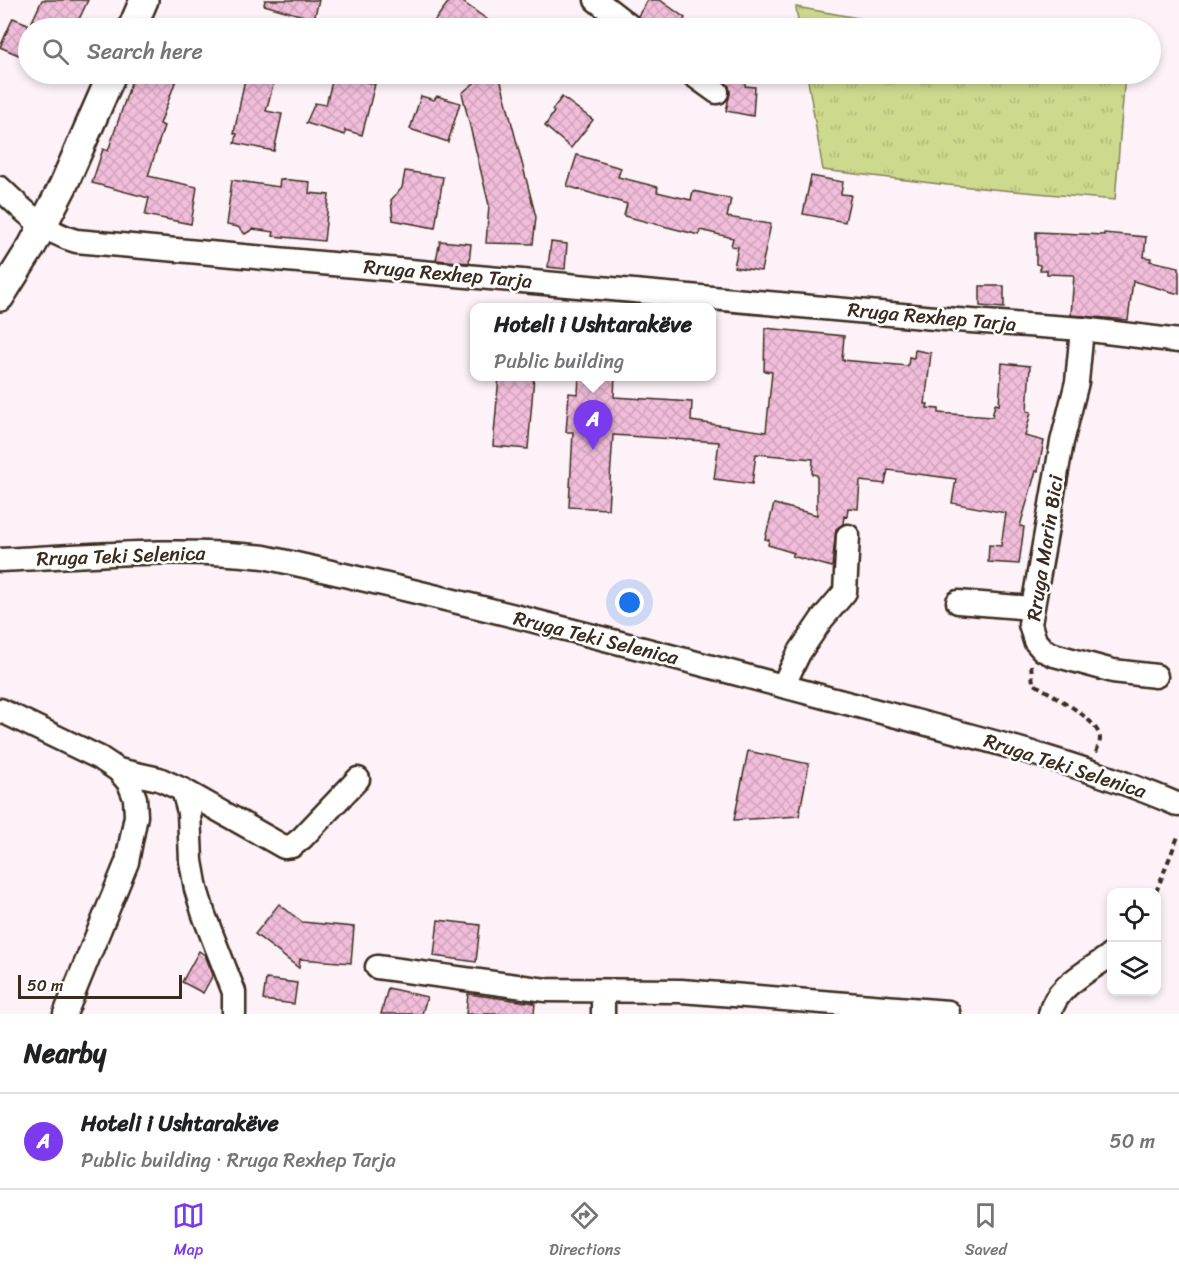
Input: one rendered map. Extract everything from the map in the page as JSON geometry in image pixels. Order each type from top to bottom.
[{"type":"main road","points":[[136,18],[144,0]]},
{"type":"main road","points":[[0,297],[42,227],[63,186],[108,84]]},
{"type":"street","points":[[596,0],[619,18]]},
{"type":"street","points":[[706,84],[717,92]]},
{"type":"street","name":"Rruga Rexhep Tarja","points":[[0,188],[42,227],[75,241],[957,320],[1082,329],[1179,341]]},
{"type":"street","name":"Rruga Marin Bici","points":[[1082,329],[1077,382],[1062,442],[1030,624],[1035,641],[1043,650],[1054,655],[1113,671],[1156,676]]},
{"type":"street","points":[[783,686],[799,653],[822,619],[845,592],[848,536]]},
{"type":"street","name":"Rruga Teki Selenica","points":[[0,560],[183,552],[264,557],[578,632],[971,736],[1091,771],[1138,787],[1179,805]]},
{"type":"street","points":[[958,602],[1032,608]]},
{"type":"street","points":[[0,710],[100,758],[117,770],[129,783],[135,798],[136,816],[127,862],[65,1014]]},
{"type":"street","points":[[117,770],[159,779],[183,790],[284,848],[292,846],[302,838],[358,779]]},
{"type":"street","points":[[183,790],[189,812],[191,861],[196,889],[234,992],[234,1014]]},
{"type":"street","points":[[1050,1014],[1053,1002],[1065,987],[1107,958]]},
{"type":"street","points":[[377,967],[546,990],[603,1003],[681,991],[844,1009],[948,1012]]},
{"type":"path","points":[[1035,641],[1030,670],[1033,683],[1069,705],[1091,723],[1098,732],[1100,740],[1091,771]]},
{"type":"path","points":[[1158,888],[1179,834]]},
{"type":"green space","points":[[796,7],[858,18],[798,18]]},
{"type":"green space","points":[[809,84],[1124,84],[1115,200],[948,185],[823,170]]},
{"type":"building","points":[[42,0],[88,0],[80,18],[34,18]]},
{"type":"building","points":[[265,0],[319,0],[314,18],[264,5]]},
{"type":"building","points":[[450,0],[460,0],[485,18],[436,18]]},
{"type":"building","points":[[648,0],[660,0],[685,18],[640,18],[638,16]]},
{"type":"building","points":[[13,18],[18,20],[18,55],[0,47]]},
{"type":"building","points":[[131,84],[174,84],[160,124],[164,126],[148,176],[197,187],[191,224],[145,215],[149,198],[92,183],[103,149],[108,151]]},
{"type":"building","points":[[244,84],[273,84],[266,111],[282,114],[274,151],[235,143],[237,134],[234,133]]},
{"type":"building","points":[[331,84],[375,84],[362,135],[345,130],[345,135],[306,123],[315,103],[326,105]]},
{"type":"building","points":[[473,84],[502,84],[536,217],[533,244],[486,243],[489,205],[462,93]]},
{"type":"building","points":[[727,84],[745,84],[745,86],[755,87],[753,116],[726,111],[730,93]]},
{"type":"building","points":[[421,96],[434,100],[437,96],[460,103],[448,142],[410,129]]},
{"type":"building","points":[[562,97],[593,120],[571,148],[545,126],[554,112],[552,110]]},
{"type":"building","points":[[577,155],[621,168],[618,177],[658,187],[657,192],[691,200],[693,191],[731,199],[727,217],[771,224],[761,271],[734,267],[738,247],[731,246],[733,238],[700,230],[699,235],[624,216],[627,204],[567,186]]},
{"type":"building","points":[[405,171],[443,177],[435,228],[393,220],[391,200],[402,188]]},
{"type":"building","points":[[811,176],[843,182],[841,194],[851,195],[845,222],[803,214]]},
{"type":"building","points":[[280,179],[310,182],[309,193],[329,195],[324,241],[273,236],[274,232],[253,229],[245,234],[238,227],[226,225],[232,180],[279,187]]},
{"type":"building","points":[[1036,232],[1104,235],[1104,233],[1146,237],[1144,257],[1151,258],[1150,261],[1179,267],[1179,294],[1133,281],[1128,320],[1071,315],[1074,275],[1047,274],[1047,270],[1040,270],[1040,265],[1036,264]]},
{"type":"building","points":[[440,241],[471,244],[469,263],[436,260]]},
{"type":"building","points":[[551,242],[567,244],[565,269],[548,267]]},
{"type":"building","points":[[980,286],[1004,286],[1004,308],[980,306]]},
{"type":"building","points":[[765,328],[844,336],[842,360],[908,366],[909,357],[914,358],[915,350],[931,353],[925,404],[928,404],[927,408],[939,409],[939,413],[992,417],[995,404],[999,405],[1002,363],[1030,366],[1027,411],[1031,412],[1025,436],[1044,441],[1038,471],[1036,471],[1020,526],[1024,527],[1019,564],[988,562],[989,545],[1001,546],[1006,513],[952,503],[956,479],[888,470],[885,484],[860,481],[858,509],[848,508],[843,524],[836,529],[832,567],[792,556],[794,553],[768,545],[769,540],[765,539],[774,504],[817,515],[817,475],[812,474],[813,459],[756,454],[752,484],[714,479],[719,442],[613,435],[608,509],[569,507],[573,432],[566,432],[569,393],[578,394],[579,381],[615,381],[614,397],[692,402],[691,421],[766,432],[772,372],[764,371]]},
{"type":"building","points":[[499,381],[534,381],[528,449],[493,446]]},
{"type":"building","points":[[748,751],[809,764],[799,816],[734,820]]},
{"type":"building","points":[[279,904],[302,922],[354,927],[351,963],[300,959],[299,968],[255,934]]},
{"type":"building","points":[[438,920],[480,925],[476,962],[434,956]]},
{"type":"building","points":[[199,951],[205,955],[213,975],[203,993],[182,982]]},
{"type":"building","points":[[266,979],[297,983],[294,1004],[263,1000]]},
{"type":"building","points":[[388,988],[427,997],[422,1014],[381,1014]]},
{"type":"building","points":[[468,994],[535,1003],[534,1014],[466,1014]]},
{"type":"place","name":"Hoteli i Ushtarakëve","points":[[593,450]]}]
